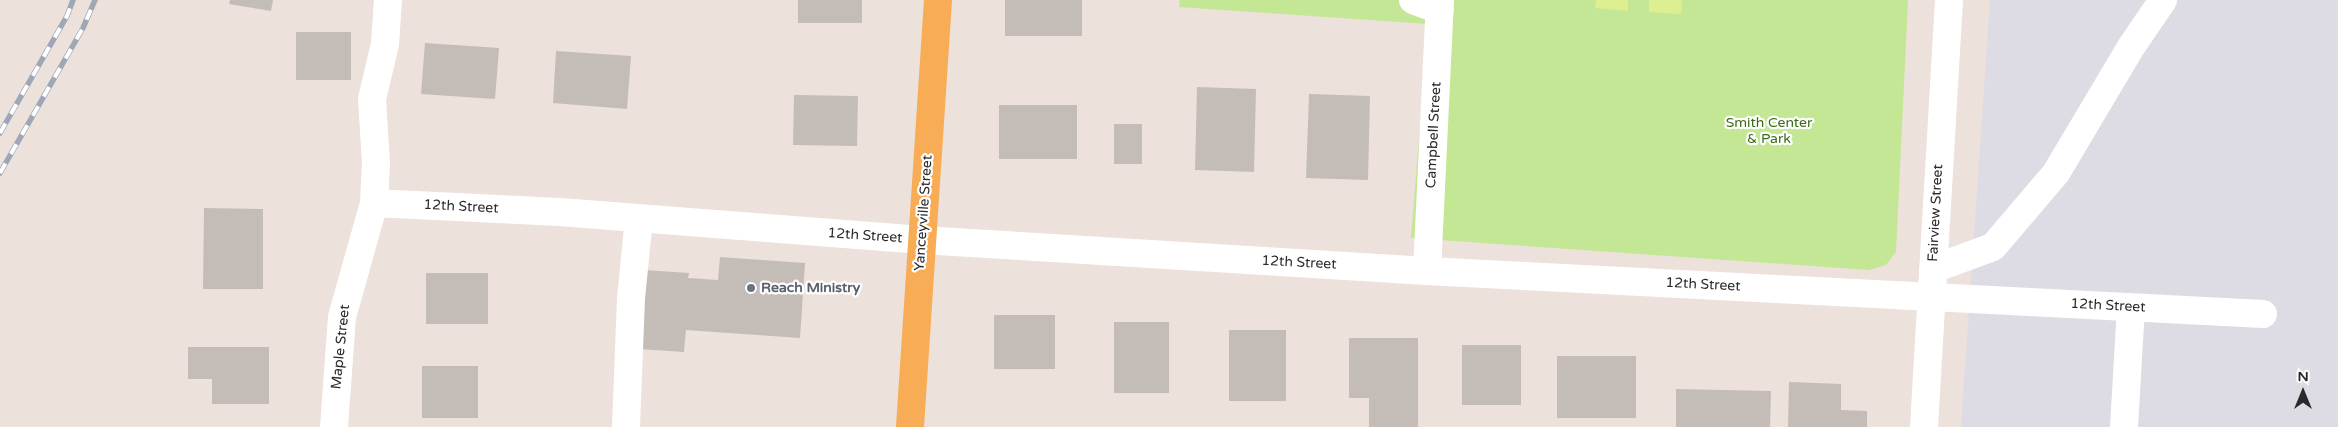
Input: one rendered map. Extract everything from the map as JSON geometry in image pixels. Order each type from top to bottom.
[{"type":"main road","name":"Yanceyville Street","points":[[910,427],[938,0]]},
{"type":"street","points":[[374,203],[376,163],[372,99],[384,44],[388,0]]},
{"type":"street","points":[[1413,0],[1440,5]]},
{"type":"street","name":"Fairview Street","points":[[1924,427],[1949,0]]},
{"type":"street","points":[[1933,269],[1993,247],[2056,173],[2131,47],[2163,0]]},
{"type":"street","name":"Campbell Street","points":[[1427,271],[1440,5]]},
{"type":"street","name":"12th Street","points":[[374,203],[560,212],[922,240],[1427,271],[2263,314]]},
{"type":"street","name":"Maple Street","points":[[334,427],[342,317],[362,240],[374,203]]},
{"type":"street","points":[[626,427],[630,298],[639,218]]},
{"type":"street","points":[[2124,427],[2131,307]]},
{"type":"shaded area","points":[[1990,0],[2338,0],[2338,427],[1961,427]]},
{"type":"green space","name":"Smith Center & Park","points":[[1180,0],[1908,0],[1896,252],[1886,265],[1869,270],[1411,238],[1428,24],[1179,7]]},
{"type":"green space","points":[[1596,0],[1628,0],[1628,11],[1595,8]]},
{"type":"green space","points":[[1649,0],[1682,0],[1681,14],[1649,12]]},
{"type":"building","points":[[230,0],[273,0],[271,11],[229,4]]},
{"type":"building","points":[[798,0],[862,0],[862,23],[798,23]]},
{"type":"building","points":[[1005,0],[1082,0],[1082,36],[1005,36]]},
{"type":"building","points":[[296,32],[351,32],[351,80],[296,80]]},
{"type":"building","points":[[425,43],[499,48],[495,99],[421,94]]},
{"type":"building","points":[[556,51],[631,56],[627,109],[553,103]]},
{"type":"building","points":[[1197,87],[1256,89],[1254,172],[1195,170]]},
{"type":"building","points":[[1309,94],[1370,96],[1368,180],[1306,178]]},
{"type":"building","points":[[794,95],[858,96],[857,146],[793,145]]},
{"type":"building","points":[[999,105],[1077,105],[1077,159],[999,159]]},
{"type":"building","points":[[1114,124],[1142,124],[1142,164],[1114,164]]},
{"type":"building","points":[[204,208],[263,209],[263,289],[203,289]]},
{"type":"building","points":[[720,257],[805,263],[800,338],[686,330],[684,352],[638,349],[644,270],[689,273],[688,278],[718,280]]},
{"type":"building","points":[[426,273],[488,273],[488,324],[426,324]]},
{"type":"building","points":[[994,315],[1055,315],[1055,369],[994,369]]},
{"type":"building","points":[[1114,322],[1169,322],[1169,393],[1114,393]]},
{"type":"building","points":[[1229,330],[1286,330],[1286,401],[1229,401]]},
{"type":"building","points":[[1349,338],[1418,338],[1418,427],[1369,427],[1369,398],[1349,398]]},
{"type":"building","points":[[1462,345],[1521,345],[1521,405],[1462,405]]},
{"type":"building","points":[[188,347],[269,347],[269,404],[212,404],[212,379],[188,379]]},
{"type":"building","points":[[1557,356],[1636,356],[1636,418],[1557,418]]},
{"type":"building","points":[[422,366],[478,366],[478,418],[422,418]]},
{"type":"building","points":[[1789,382],[1841,384],[1841,410],[1867,411],[1867,427],[1788,427]]},
{"type":"building","points":[[1676,389],[1771,391],[1770,427],[1676,427]]},
{"type":"railway","points":[[0,133],[67,16],[73,0]]},
{"type":"railway","points":[[0,173],[83,28],[95,0]]},
{"type":"place","name":"Reach Ministry","points":[[751,288]]}]
